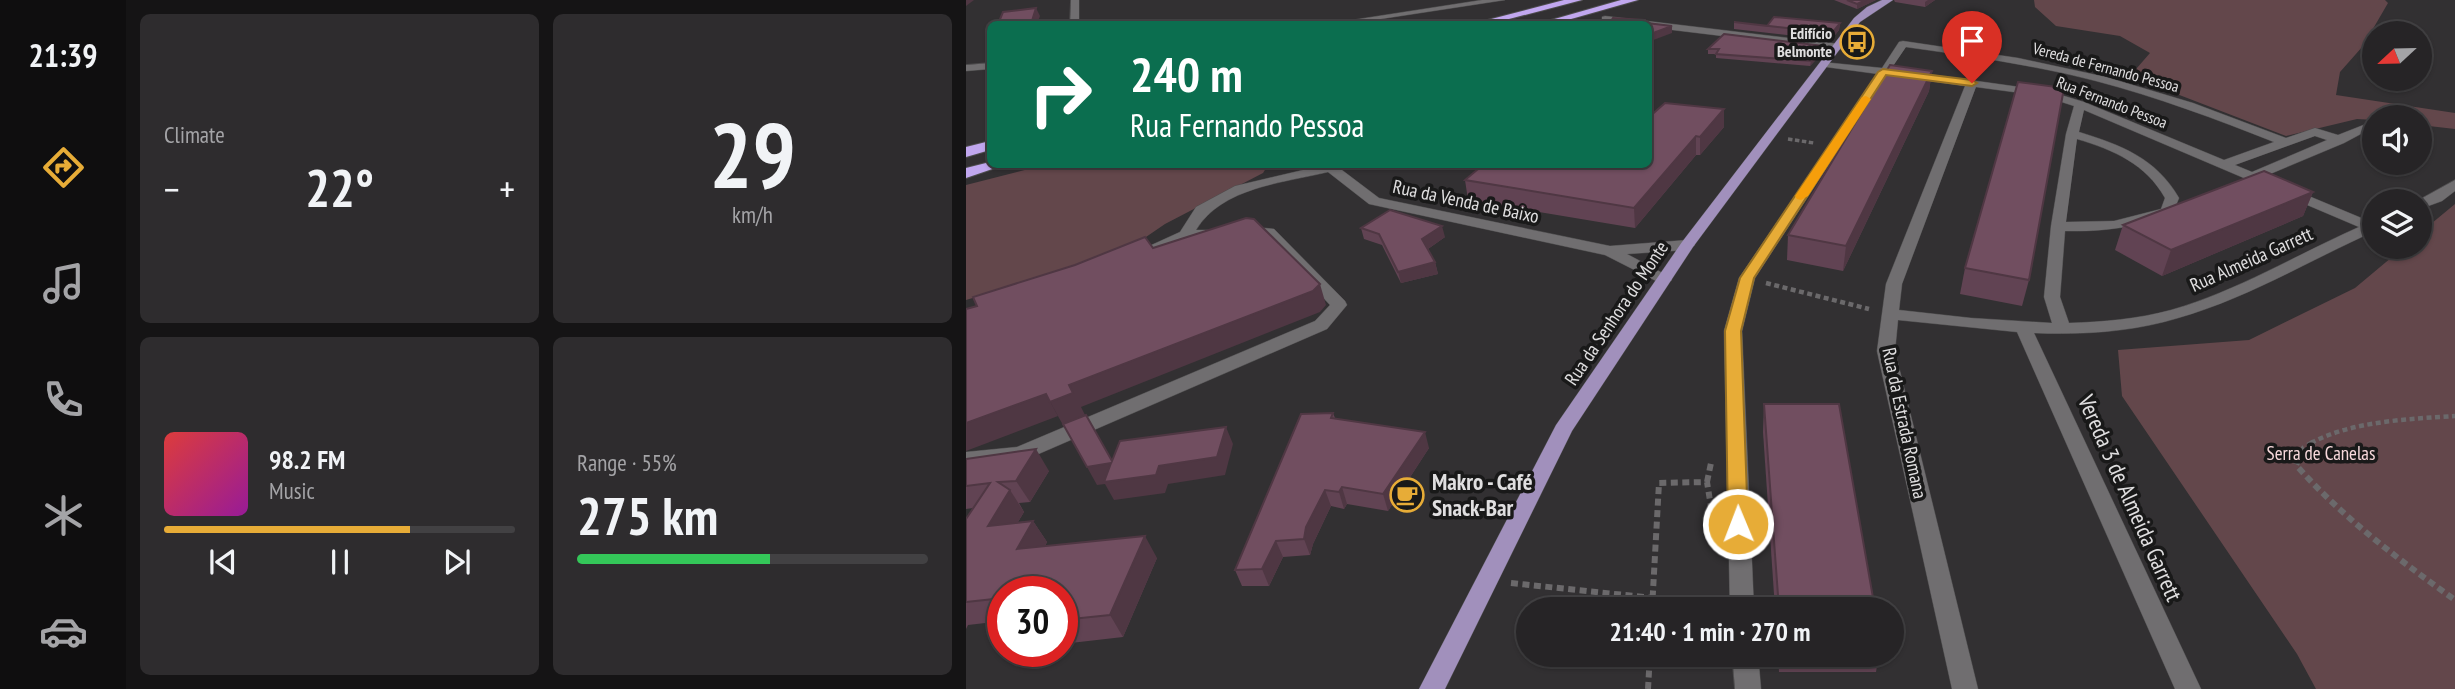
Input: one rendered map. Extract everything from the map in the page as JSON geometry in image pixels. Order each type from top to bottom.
[{"type":"highway","points":[[1490,21],[1577,0]]},
{"type":"highway","points":[[1550,21],[1633,0]]},
{"type":"highway","points":[[966,152],[987,147]]},
{"type":"highway","points":[[966,173],[987,167]]},
{"type":"main road","name":"Rua da Senhora do Monte","points":[[1432,689],[1563,430],[1687,245],[1857,20],[1889,0]]},
{"type":"street","points":[[1075,0],[1075,21]]},
{"type":"street","points":[[1353,21],[1502,0]]},
{"type":"street","points":[[1605,19],[1622,21]]},
{"type":"street","points":[[1652,25],[1839,47]]},
{"type":"street","name":"Vereda de Fernando Pessoa","points":[[1883,72],[1903,44],[2047,66],[2131,87],[2205,111],[2287,143]]},
{"type":"street","name":"Rua Fernando Pessoa","points":[[1826,64],[2044,93],[2080,104],[2362,221]]},
{"type":"street","points":[[966,68],[987,66]]},
{"type":"street","points":[[1741,597],[1733,331],[1747,278],[1883,72]]},
{"type":"street","name":"Rua da Estrada Romana","points":[[1965,689],[1886,351],[1894,284],[1972,83]]},
{"type":"street","points":[[2062,328],[2052,297],[2058,226],[2072,134],[2080,104]]},
{"type":"street","points":[[2253,176],[2362,130]]},
{"type":"street","points":[[2225,164],[2315,132],[2340,140]]},
{"type":"street","points":[[2058,226],[2106,228],[2144,221],[2167,212],[2172,198],[2164,181],[2127,152],[2072,134]]},
{"type":"street","points":[[1186,235],[1201,210],[1240,190],[1320,168]]},
{"type":"street","name":"Rua da Venda de Baixo","points":[[1330,168],[1374,201],[1610,251]]},
{"type":"street","points":[[2432,200],[2455,184]]},
{"type":"street","points":[[966,459],[1020,454],[1321,325],[1339,305],[1269,232],[1252,229],[1186,235],[1128,259]]},
{"type":"street","name":"Rua Almeida Garrett","points":[[1891,314],[2024,329],[2124,325],[2211,302],[2362,231]]},
{"type":"street","points":[[1610,251],[1687,245]]},
{"type":"street","points":[[1610,251],[1664,280]]},
{"type":"street","name":"Vereda 3 de Almeida Garrett","points":[[2024,329],[2188,689]]},
{"type":"street","points":[[1746,667],[1748,689]]},
{"type":"path","points":[[1770,136],[1819,144],[1815,159],[1823,164]]},
{"type":"path","points":[[1747,278],[1891,314]]},
{"type":"path","points":[[2455,416],[2411,417],[2324,436],[2304,447],[2296,465],[2324,498],[2371,540],[2455,600]]},
{"type":"path","points":[[1653,597],[1659,483],[1707,479],[1710,508],[1718,526],[1738,548]]},
{"type":"path","points":[[1486,580],[1644,597]]},
{"type":"path","points":[[1648,689],[1649,667]]},
{"type":"green space","points":[[2034,0],[2385,0],[2388,3],[2378,21],[2362,21],[2362,47],[2340,72],[2336,95],[2402,105],[2362,105],[2362,119],[2286,136],[2130,76],[2150,53],[2120,36],[2056,26],[2035,7]]},
{"type":"green space","points":[[2432,110],[2455,113],[2455,129],[2432,126]]},
{"type":"green space","points":[[1032,168],[1266,168],[1263,173],[1165,224],[1124,252],[966,300],[966,185]]},
{"type":"green space","name":"Serra de Canelas","points":[[2455,204],[2455,689],[2316,689],[2297,654],[2122,396],[2118,350],[2249,340],[2355,288],[2390,259],[2432,259],[2432,223]]},
{"type":"building","points":[[1847,0],[1866,0],[1857,4]]},
{"type":"building","points":[[1036,8],[1032,21],[999,21],[1003,12]]},
{"type":"building","points":[[1774,17],[1840,23],[1832,33],[1767,26]]},
{"type":"building","points":[[1613,18],[1646,21],[1611,21]]},
{"type":"building","points":[[1652,24],[1672,26],[1652,34]]},
{"type":"building","points":[[1724,34],[1824,46],[1811,61],[1716,54],[1719,49],[1708,49]]},
{"type":"building","points":[[1890,65],[1932,71],[1846,246],[1788,235]]},
{"type":"building","points":[[2018,82],[2064,88],[2029,280],[1965,268]]},
{"type":"building","points":[[1665,103],[1724,109],[1700,137],[1696,136],[1634,208],[1465,180],[1479,168],[1652,168],[1652,114]]},
{"type":"building","points":[[2264,171],[2313,192],[2171,250],[2123,225]]},
{"type":"building","points":[[1390,210],[1442,226],[1422,239],[1435,262],[1398,272],[1379,234],[1361,228]]},
{"type":"building","points":[[1246,218],[1254,219],[1320,284],[1313,291],[1069,385],[1073,393],[1050,402],[1046,394],[966,423],[966,309],[977,306],[973,297],[1075,265],[1145,237],[1153,248]]},
{"type":"building","points":[[1764,404],[1839,404],[1873,597],[1778,597]]},
{"type":"building","points":[[1333,413],[1331,418],[1425,432],[1383,494],[1342,487],[1339,492],[1325,490],[1306,527],[1304,539],[1276,541],[1262,569],[1235,570],[1301,414]]},
{"type":"building","points":[[1086,415],[1112,461],[1120,441],[1226,427],[1217,457],[1159,466],[1156,475],[1104,482],[1111,463],[1087,467],[1063,424]]},
{"type":"building","points":[[1036,449],[1016,481],[998,482],[1010,490],[988,526],[1033,521],[1017,549],[1145,536],[1110,615],[1078,618],[1078,576],[987,576],[987,600],[966,602],[966,519],[990,483],[966,486],[966,459]]},
{"type":"slow traffic","points":[[1801,196],[1866,99]]},
{"type":"place","name":"Edifício Belmonte","points":[[1857,42]]},
{"type":"place","name":"Makro - Café Snack-Bar","points":[[1407,495]]},
{"type":"route","points":[[1738,524],[1733,331],[1747,278],[1883,72],[1972,83]]}]
